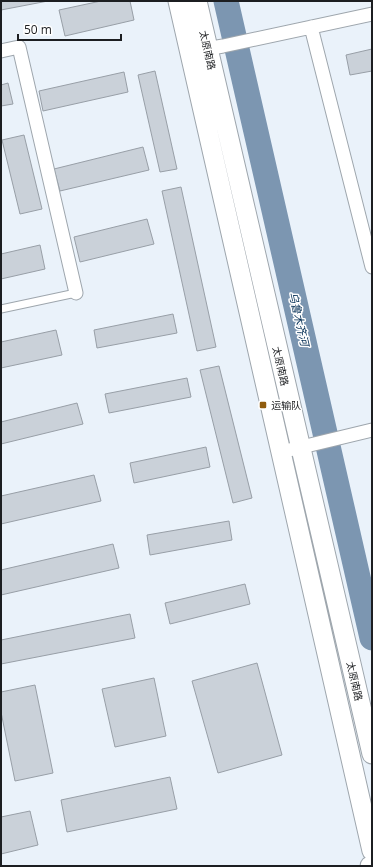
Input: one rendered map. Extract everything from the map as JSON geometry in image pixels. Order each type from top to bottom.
[{"type":"main road","points":[[178,1],[372,851]]},
{"type":"main road","name":"太原南路","points":[[197,1],[216,48],[307,446],[372,754]]},
{"type":"street","points":[[189,52],[216,48],[372,14]]},
{"type":"street","points":[[311,27],[372,267]]},
{"type":"street","points":[[1,51],[18,47],[76,294]]},
{"type":"street","points":[[281,452],[372,430]]},
{"type":"lane","points":[[1,309],[76,294]]},
{"type":"building","points":[[1,1],[48,1],[1,10]]},
{"type":"building","points":[[101,1],[130,1],[134,20],[65,36],[59,10]]},
{"type":"building","points":[[372,49],[372,71],[350,75],[346,55]]},
{"type":"building","points":[[155,71],[177,169],[160,172],[138,75]]},
{"type":"building","points":[[124,72],[128,92],[43,111],[39,91]]},
{"type":"building","points":[[8,83],[13,104],[1,106],[1,85]]},
{"type":"building","points":[[24,135],[42,209],[20,214],[2,140]]},
{"type":"building","points":[[143,147],[149,170],[60,191],[54,169]]},
{"type":"building","points":[[181,187],[216,347],[197,351],[162,191]]},
{"type":"building","points":[[147,219],[154,244],[80,262],[74,237]]},
{"type":"building","points":[[40,245],[45,269],[1,279],[1,254]]},
{"type":"building","points":[[173,314],[177,333],[97,348],[94,330]]},
{"type":"building","points":[[56,330],[62,355],[1,368],[1,342]]},
{"type":"building","points":[[219,366],[252,498],[233,503],[200,370]]},
{"type":"building","points":[[187,378],[191,397],[109,413],[105,394]]},
{"type":"building","points":[[77,403],[83,424],[1,444],[1,422]]},
{"type":"building","points":[[206,447],[210,467],[134,483],[130,463]]},
{"type":"building","points":[[94,475],[101,501],[1,524],[1,496]]},
{"type":"building","points":[[229,521],[232,540],[150,555],[147,535]]},
{"type":"building","points":[[113,544],[119,568],[1,595],[1,570]]},
{"type":"building","points":[[245,584],[250,604],[170,624],[165,603]]},
{"type":"building","points":[[130,614],[135,638],[1,664],[1,640]]},
{"type":"building","points":[[257,663],[282,755],[218,773],[192,681]]},
{"type":"building","points":[[154,678],[166,736],[115,747],[102,689]]},
{"type":"building","points":[[35,685],[53,773],[15,781],[1,712],[1,692]]},
{"type":"building","points":[[170,777],[177,809],[67,832],[61,800]]},
{"type":"building","points":[[30,811],[38,845],[1,854],[1,817]]},
{"type":"waterway","name":"乌鲁木齐河","points":[[226,1],[372,638]]},
{"type":"place","name":"运输队","points":[[263,405]]}]
